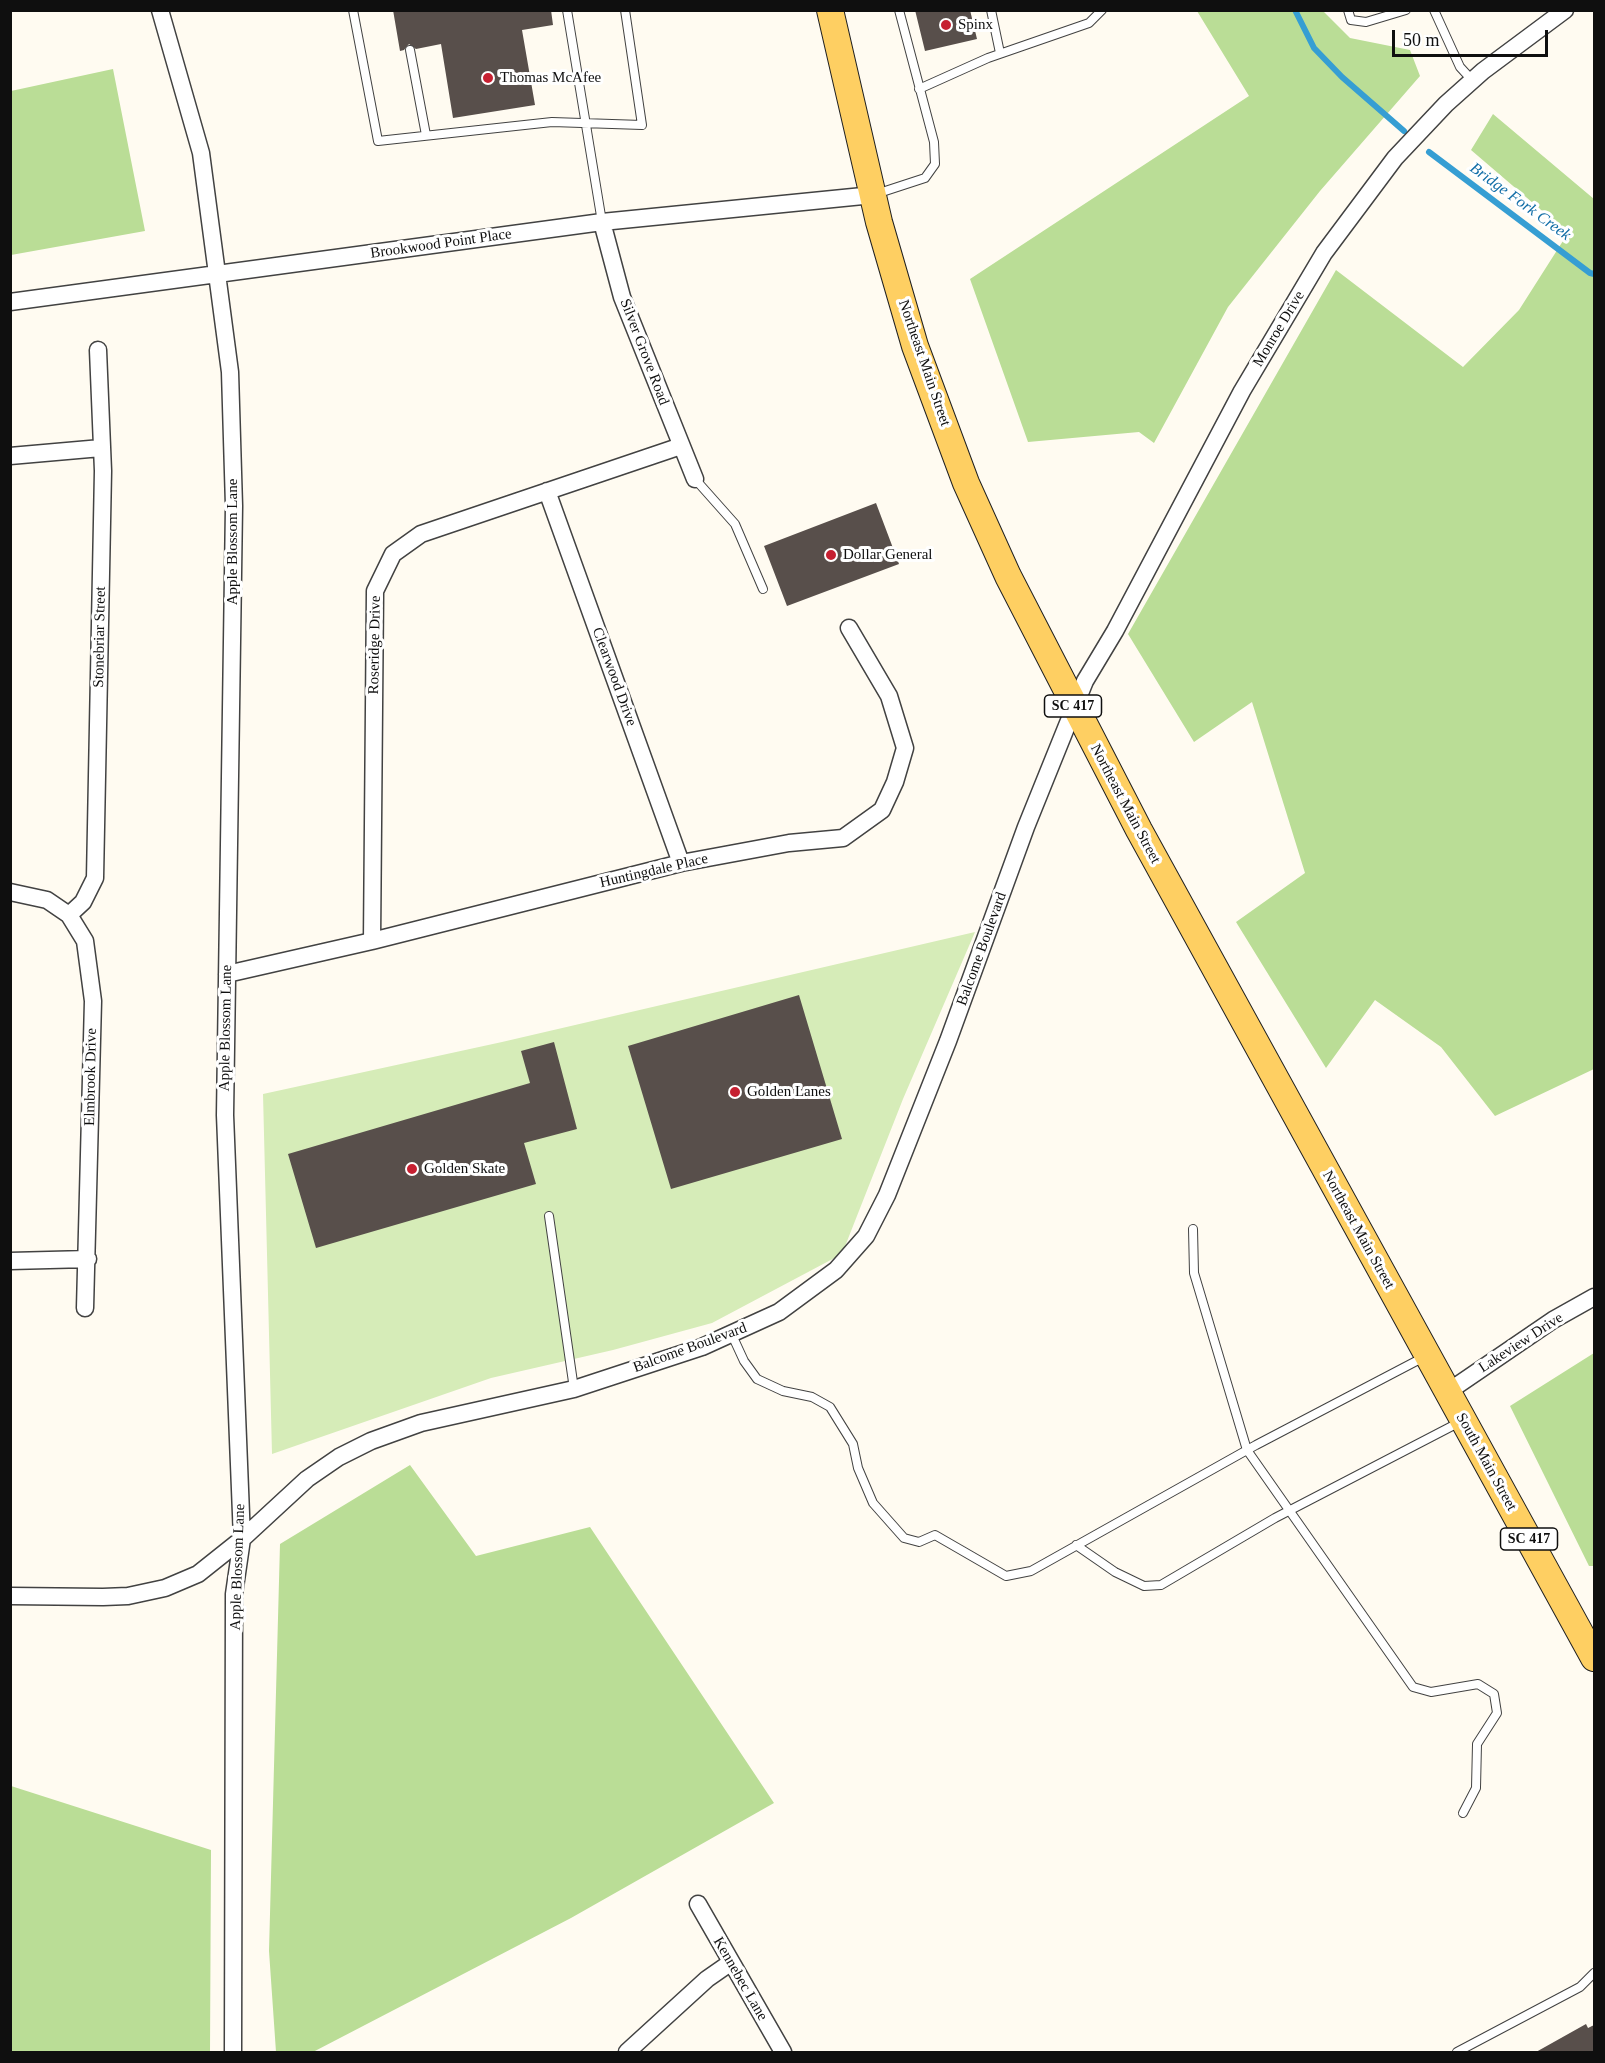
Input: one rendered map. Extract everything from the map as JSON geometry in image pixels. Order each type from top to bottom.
[{"type":"main road","name":"Northeast Main Street","points":[[830,10],[873,195],[915,346],[966,483],[1008,576],[1075,709],[1228,993],[1449,1391]]},
{"type":"main road","name":"South Main Street","points":[[1449,1391],[1594,1658]]},
{"type":"street","name":"Apple Blossom Lane","points":[[160,10],[201,153],[230,372],[234,506],[225,1115],[242,1539],[234,1594],[233,2052]]},
{"type":"street","name":"Monroe Drive","points":[[1075,709],[1085,681],[1115,630],[1242,391],[1324,253],[1395,158],[1472,80],[1565,10]]},
{"type":"street","name":"Brookwood Point Place","points":[[10,302],[219,276],[602,222],[873,195]]},
{"type":"street","name":"Silver Grove Road","points":[[602,222],[622,297],[695,479]]},
{"type":"street","name":"Stonebriar Street","points":[[69,915],[83,902],[95,878],[103,471],[100,448],[98,350]]},
{"type":"street","name":"Roseridge Drive","points":[[372,941],[375,591],[393,554],[421,534],[681,446]]},
{"type":"street","points":[[10,456],[100,448]]},
{"type":"street","name":"Clearwood Drive","points":[[547,491],[681,863]]},
{"type":"street","name":"Huntingdale Place","points":[[227,974],[372,941],[681,863],[789,843],[843,838],[882,810],[895,782],[905,748],[889,696],[849,628]]},
{"type":"street","name":"Balcome Boulevard","points":[[10,1596],[103,1597],[149,1592],[198,1574],[242,1539],[307,1479],[339,1457],[371,1441],[421,1423],[574,1389],[732,1335],[779,1312],[809,1292],[852,1253],[877,1215],[948,1041],[1026,827],[1075,709]]},
{"type":"street","name":"Elmbrook Drive","points":[[10,892],[47,900],[69,915],[86,941],[93,1001],[85,1308]]},
{"type":"street","points":[[10,1261],[88,1259]]},
{"type":"street","name":"Lakeview Drive","points":[[1449,1391],[1553,1320],[1594,1297]]},
{"type":"street","name":"Kennebec Lane","points":[[698,1905],[783,2052]]},
{"type":"street","points":[[627,2052],[707,1979],[730,1963]]},
{"type":"lane","points":[[353,10],[378,141],[552,122],[587,125],[642,125],[625,10]]},
{"type":"lane","points":[[567,10],[602,222]]},
{"type":"lane","points":[[873,195],[925,178],[935,164],[934,142],[899,10]]},
{"type":"lane","points":[[991,10],[1000,53]]},
{"type":"lane","points":[[920,89],[1000,53],[1089,23],[1102,10]]},
{"type":"lane","points":[[1348,10],[1351,20],[1366,22],[1406,10]]},
{"type":"lane","points":[[1434,10],[1460,67],[1472,80]]},
{"type":"lane","points":[[410,50],[426,135]]},
{"type":"lane","points":[[695,479],[735,524],[763,589]]},
{"type":"lane","points":[[549,1216],[574,1389]]},
{"type":"lane","points":[[1193,1229],[1194,1273],[1247,1450],[1288,1512],[1413,1687],[1431,1692],[1478,1684],[1494,1694],[1497,1713],[1477,1744],[1476,1788],[1463,1813]]},
{"type":"lane","points":[[732,1335],[744,1361],[757,1379],[783,1391],[812,1397],[830,1407],[853,1444],[858,1468],[873,1503],[904,1538],[919,1542],[935,1536],[1005,1576],[1031,1571],[1247,1450],[1428,1354]]},
{"type":"lane","points":[[1076,1545],[1115,1572],[1144,1586],[1161,1585],[1288,1512],[1463,1420]]},
{"type":"lane","points":[[1456,2052],[1580,1987],[1594,1973]]},
{"type":"green space","points":[[1197,11],[1323,11],[1350,38],[1410,50],[1420,76],[1320,191],[1228,307],[1154,443],[1139,432],[1028,442],[970,279],[1249,96]]},
{"type":"green space","points":[[113,69],[145,231],[11,255],[11,91]]},
{"type":"green space","points":[[1493,114],[1594,199],[1594,1069],[1495,1116],[1441,1047],[1375,1000],[1326,1068],[1236,922],[1305,873],[1252,702],[1194,742],[1128,634],[1336,270],[1463,367],[1519,310],[1568,233],[1471,150]]},
{"type":"green space","points":[[975,932],[903,1099],[842,1254],[712,1323],[613,1350],[491,1378],[272,1454],[263,1094],[502,1042]]},
{"type":"green space","points":[[1594,1353],[1594,1566],[1589,1566],[1510,1406]]},
{"type":"green space","points":[[410,1465],[476,1556],[590,1527],[774,1803],[571,1918],[313,2052],[276,2052],[269,1951],[280,1544]]},
{"type":"green space","points":[[11,1786],[211,1850],[210,2052],[11,2052]]},
{"type":"building","name":"Thomas McAfee","points":[[393,10],[551,10],[553,25],[522,30],[535,105],[453,118],[441,44],[416,49],[409,44],[400,51]]},
{"type":"building","name":"Spinx","points":[[915,10],[970,10],[977,39],[925,51]]},
{"type":"building","name":"Dollar General","points":[[876,503],[899,564],[787,606],[764,546]]},
{"type":"building","name":"Golden Lanes","points":[[799,995],[842,1139],[671,1189],[628,1046]]},
{"type":"building","name":"Golden Skate","points":[[554,1042],[577,1129],[524,1143],[536,1184],[316,1248],[288,1154],[530,1083],[521,1051]]},
{"type":"building","points":[[1586,2024],[1588,2028],[1594,2025],[1594,2052],[1536,2052]]},
{"type":"waterway","name":"Bridge Fork Creek","points":[[1295,10],[1314,48],[1342,77],[1404,131]]},
{"type":"waterway","name":"Bridge Fork Creek","points":[[1429,152],[1594,274]]},
{"type":"place","name":"Spinx","points":[[946,25]]},
{"type":"place","name":"Thomas McAfee","points":[[488,78]]},
{"type":"place","name":"Dollar General","points":[[831,555]]},
{"type":"place","name":"Golden Lanes","points":[[735,1092]]},
{"type":"place","name":"Golden Skate","points":[[412,1169]]}]
